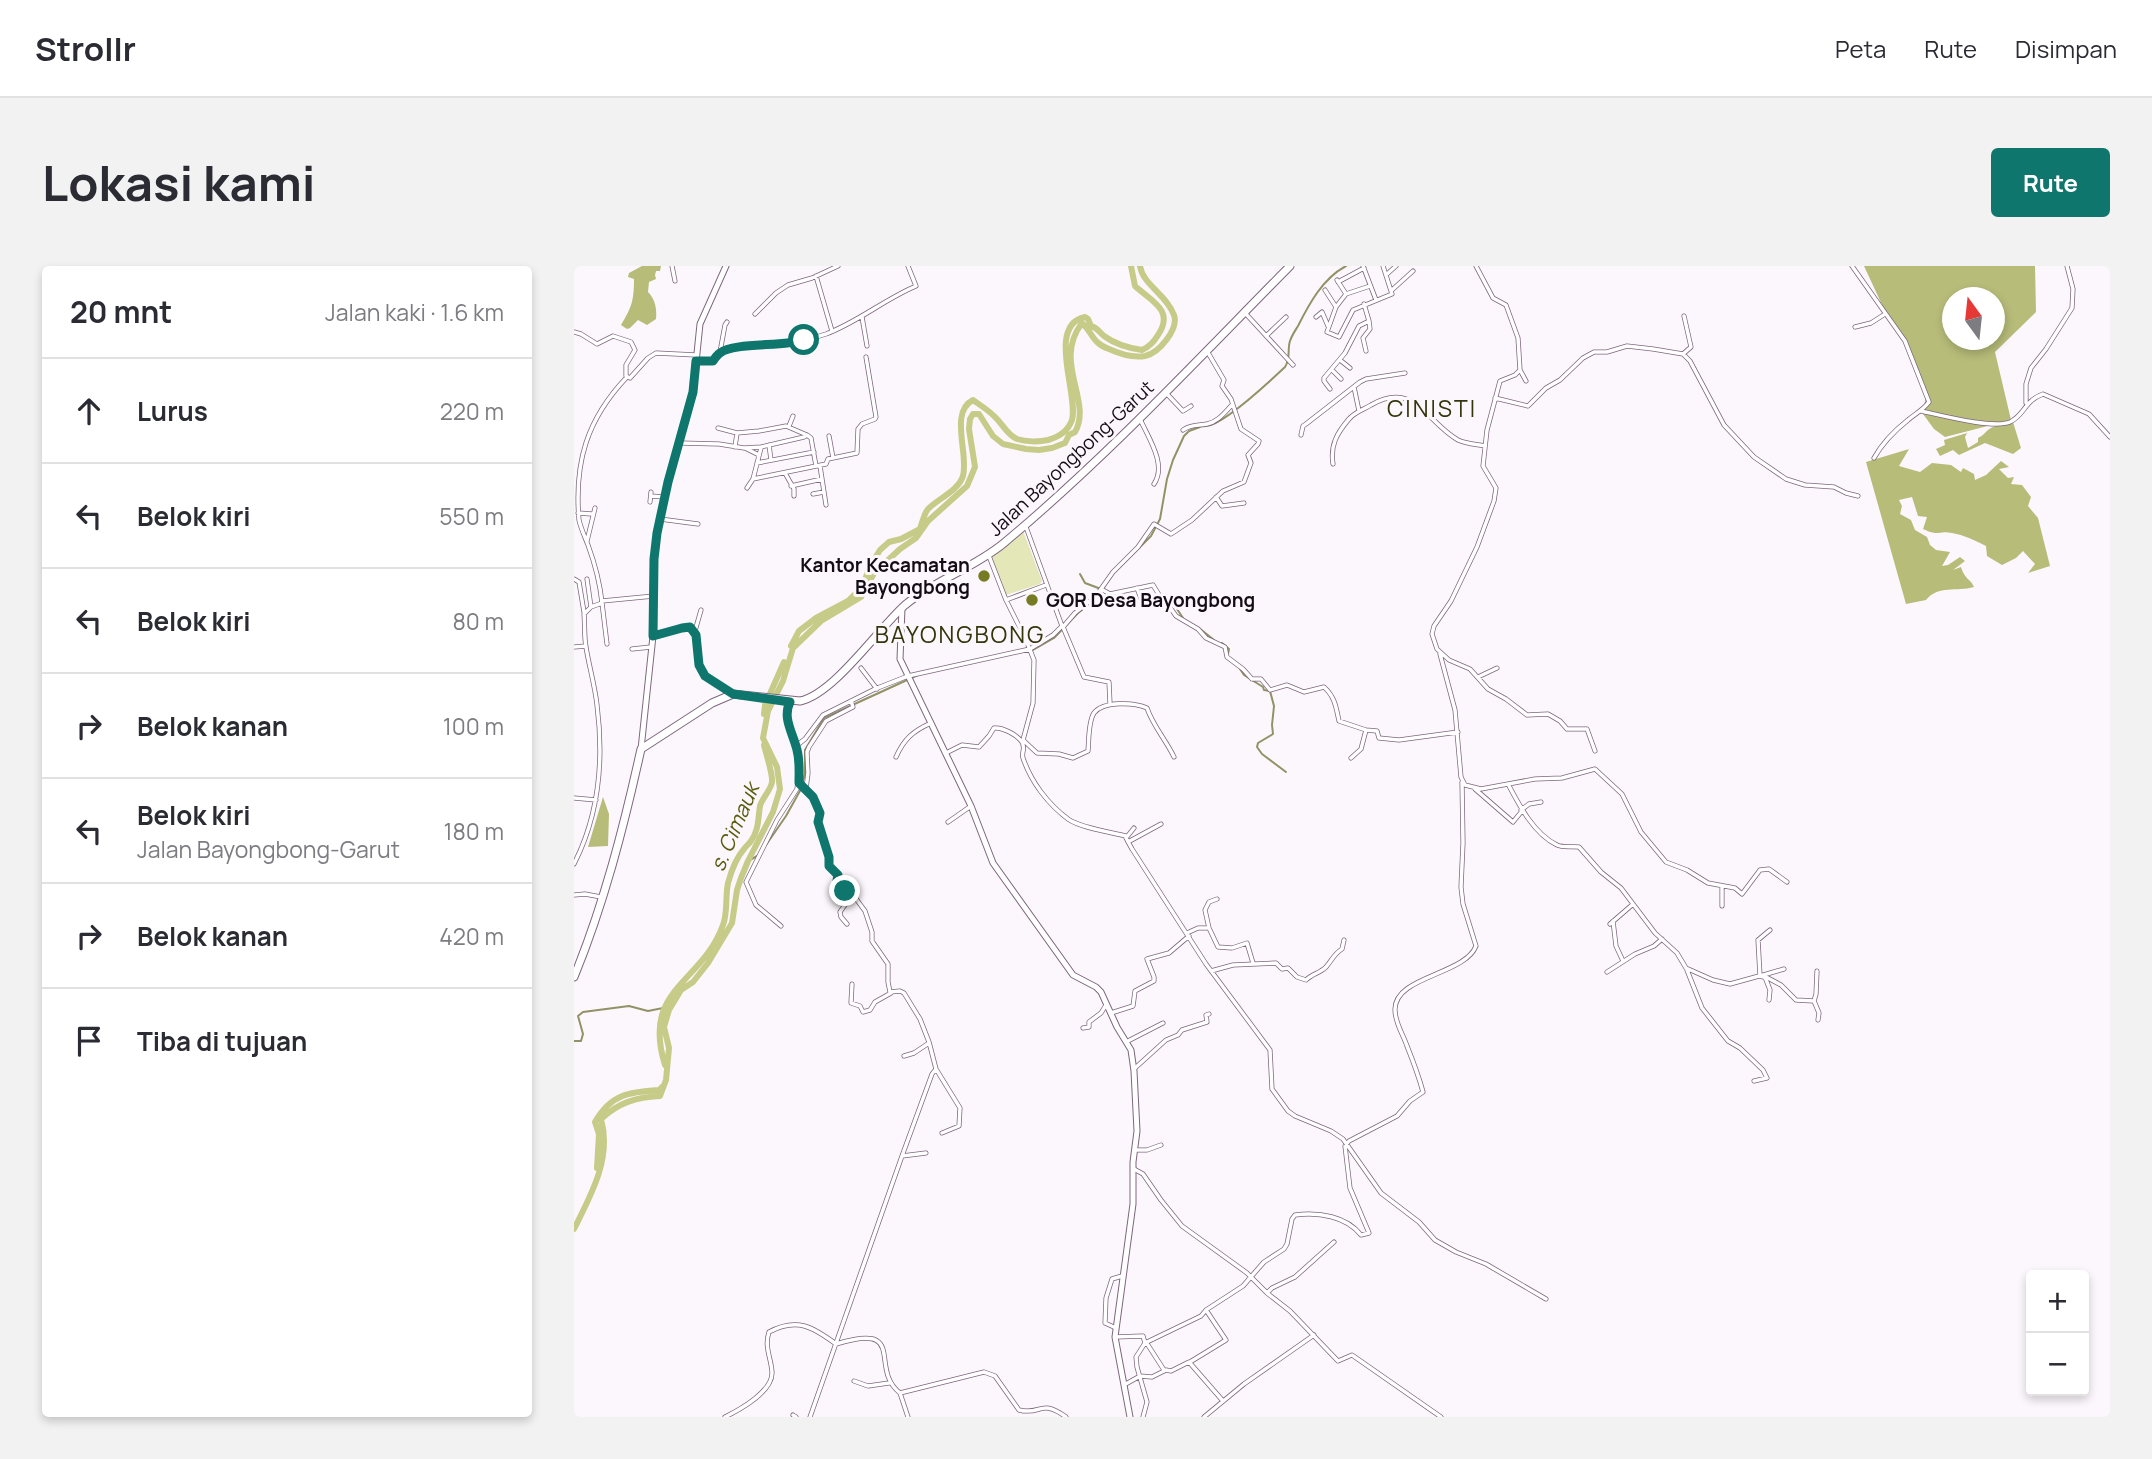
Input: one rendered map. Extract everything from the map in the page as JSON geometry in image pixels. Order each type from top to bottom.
[{"type":"main road","name":"Jalan Bayongbong-Garut","points":[[730,692],[787,701],[807,700],[824,688],[902,608],[989,555],[1025,525],[1165,393],[1290,266]]},
{"type":"main road","points":[[574,977],[603,898],[641,749],[730,692]]},
{"type":"street","points":[[671,266],[675,281]]},
{"type":"street","points":[[641,749],[653,636],[654,559],[660,519],[693,392],[701,319],[726,266]]},
{"type":"street","points":[[755,314],[784,288],[838,266]]},
{"type":"street","points":[[720,352],[794,343],[832,331],[916,286],[908,266]]},
{"type":"street","points":[[1383,266],[1392,290]]},
{"type":"street","points":[[1386,275],[1396,266]]},
{"type":"street","points":[[1476,266],[1493,298],[1506,304],[1518,338],[1520,370],[1526,381]]},
{"type":"street","points":[[1852,266],[1905,341],[1929,402],[1884,442],[1874,458]]},
{"type":"street","points":[[2026,404],[2025,392],[2031,368],[2072,308],[2073,289],[2067,266]]},
{"type":"street","points":[[1346,294],[1338,281],[1363,267],[1376,300]]},
{"type":"street","points":[[1370,286],[1346,294],[1336,307],[1327,332],[1339,337],[1352,311],[1392,294],[1392,290],[1413,271]]},
{"type":"street","points":[[816,276],[832,331]]},
{"type":"street","points":[[1325,290],[1336,307]]},
{"type":"street","points":[[1364,304],[1370,327],[1363,338],[1366,351]]},
{"type":"street","points":[[1245,312],[1293,365]]},
{"type":"street","points":[[1316,317],[1322,312],[1328,327]]},
{"type":"street","points":[[1855,327],[1871,323],[1885,314]]},
{"type":"street","points":[[1683,354],[1691,348],[1684,316]]},
{"type":"street","points":[[862,317],[867,346]]},
{"type":"street","points":[[1266,336],[1286,317]]},
{"type":"street","points":[[1330,388],[1324,380],[1340,360],[1359,326],[1369,321]]},
{"type":"street","points":[[607,644],[599,579],[575,506],[575,474],[584,436],[609,398],[627,377],[633,377],[648,358],[656,353],[713,361],[720,352],[727,322]]},
{"type":"street","points":[[574,332],[597,344],[616,335],[631,342],[635,350],[625,370],[627,377]]},
{"type":"street","points":[[1496,398],[1528,406],[1546,388],[1594,352],[1607,352],[1627,346],[1683,354],[1690,361],[1724,425],[1754,457],[1786,479],[1805,485],[1828,486],[1858,496]]},
{"type":"street","points":[[781,926],[756,905],[746,882],[777,820],[802,786],[808,773],[807,752],[827,721],[877,689],[910,678],[1031,651],[1063,629],[1074,613],[1101,590],[1113,572],[1139,547],[1156,524],[1171,534],[1192,520],[1229,486],[1244,482],[1251,463],[1248,455],[1259,443],[1241,429],[1231,399],[1222,386],[1224,380],[1207,351]]},
{"type":"street","points":[[753,479],[826,464],[828,459],[857,453],[858,429],[875,418],[866,357]]},
{"type":"street","points":[[1340,360],[1350,368]]},
{"type":"street","points":[[1332,370],[1341,379]]},
{"type":"street","points":[[1520,370],[1500,381],[1487,430],[1483,466],[1497,492],[1464,576],[1432,631],[1435,645],[1440,651],[1449,660],[1470,669],[1488,689],[1503,696],[1527,715],[1548,714],[1560,721],[1565,728],[1587,729],[1595,751]]},
{"type":"street","points":[[1301,435],[1306,424],[1366,379],[1405,373]]},
{"type":"street","points":[[1354,387],[1359,411]]},
{"type":"street","points":[[1165,393],[1183,411],[1191,406]]},
{"type":"street","points":[[1921,411],[1997,424],[2008,423],[2014,420],[2026,404],[2043,394],[2089,414],[2110,437]]},
{"type":"street","points":[[1333,464],[1335,438],[1353,414],[1386,397],[1405,398],[1415,402],[1459,440],[1485,446]]},
{"type":"street","points":[[1184,430],[1215,421],[1233,406]]},
{"type":"street","points":[[789,426],[793,416]]},
{"type":"street","points":[[1140,417],[1160,467],[1154,484]]},
{"type":"street","points":[[718,428],[737,433],[789,426],[807,435],[811,438],[826,505]]},
{"type":"street","points":[[735,447],[737,433]]},
{"type":"street","points":[[680,443],[761,447],[807,435]]},
{"type":"street","points":[[829,436],[833,458]]},
{"type":"street","points":[[769,445],[771,460]]},
{"type":"street","points":[[747,488],[753,479],[761,447]]},
{"type":"street","points":[[744,448],[759,455]]},
{"type":"street","points":[[757,463],[814,452]]},
{"type":"street","points":[[785,473],[794,489],[794,496]]},
{"type":"street","points":[[790,486],[822,479]]},
{"type":"street","points":[[813,494],[824,492]]},
{"type":"street","points":[[650,502],[651,494],[664,497]]},
{"type":"street","points":[[1216,497],[1222,506],[1244,503]]},
{"type":"street","points":[[587,541],[595,508]]},
{"type":"street","points":[[578,513],[592,514]]},
{"type":"street","points":[[660,519],[698,524]]},
{"type":"street","points":[[1025,525],[1063,629],[1084,677],[1108,681],[1110,705]]},
{"type":"street","points":[[989,555],[1006,600],[1031,651],[1035,668],[1034,691],[1022,740],[1022,755],[1037,787],[1071,821],[1126,836]]},
{"type":"street","points":[[574,579],[579,582],[584,612],[586,646],[597,707],[600,764],[596,800],[574,864]]},
{"type":"street","points":[[587,579],[591,607]]},
{"type":"street","points":[[1006,600],[1047,584]]},
{"type":"street","points":[[1101,590],[1110,594],[1153,585],[1176,616],[1198,629],[1206,638],[1225,647],[1227,657],[1252,679],[1261,679],[1270,690],[1287,685],[1304,692],[1324,687],[1337,705],[1339,720],[1366,730],[1378,731],[1379,738],[1399,740],[1458,732]]},
{"type":"street","points":[[1137,587],[1141,599]]},
{"type":"street","points":[[584,612],[602,602],[654,596]]},
{"type":"street","points":[[902,608],[899,656],[971,806],[991,860],[1073,975],[1096,987],[1108,1003],[1132,1053],[1137,1131],[1133,1204],[1115,1337],[1130,1417]]},
{"type":"street","points":[[701,610],[695,631],[700,670],[730,692]]},
{"type":"street","points":[[653,636],[687,627],[695,631]]},
{"type":"street","points":[[574,647],[586,646]]},
{"type":"street","points":[[632,649],[651,648]]},
{"type":"street","points":[[1143,1417],[1147,1402],[1136,1357],[1146,1343],[1201,1316],[1239,1289],[1264,1262],[1284,1249],[1292,1219],[1296,1215],[1334,1217],[1346,1221],[1361,1235],[1369,1233],[1350,1188],[1345,1152],[1347,1143],[1397,1116],[1410,1101],[1423,1092],[1396,1020],[1395,1005],[1399,995],[1465,959],[1476,946],[1461,887],[1462,782],[1458,732],[1454,701],[1440,651]]},
{"type":"street","points":[[861,667],[877,689]]},
{"type":"street","points":[[1478,677],[1497,668]]},
{"type":"street","points":[[787,701],[786,712],[800,764],[802,786],[813,797],[820,813],[818,822],[829,857],[829,866],[838,875],[836,886],[854,896],[865,911],[872,930],[872,941],[888,964],[891,993]]},
{"type":"street","points":[[796,746],[823,715],[852,703]]},
{"type":"street","points":[[946,753],[962,745],[979,747],[997,727],[1022,740],[1038,754],[1059,754],[1073,758],[1088,751],[1093,715],[1097,710],[1110,705],[1135,704],[1147,708],[1152,723],[1174,757]]},
{"type":"street","points":[[896,757],[904,741],[914,731],[931,723]]},
{"type":"street","points":[[643,728],[656,737]]},
{"type":"street","points":[[1351,758],[1361,748],[1366,730]]},
{"type":"street","points":[[1473,788],[1565,777],[1595,769],[1622,794],[1641,832],[1665,860],[1708,883],[1733,887],[1742,894],[1757,871],[1763,869],[1772,871],[1787,882]]},
{"type":"street","points":[[1462,782],[1513,822],[1529,804],[1541,802]]},
{"type":"street","points":[[1508,784],[1533,824],[1555,844],[1579,848],[1601,872],[1621,888],[1632,905],[1671,946],[1686,968],[1702,1008],[1728,1041],[1740,1048],[1763,1070],[1768,1079],[1754,1081]]},
{"type":"street","points":[[574,798],[596,800]]},
{"type":"street","points":[[948,822],[971,806]]},
{"type":"street","points":[[1128,842],[1161,824]]},
{"type":"street","points":[[1126,836],[1134,828]]},
{"type":"street","points":[[1126,836],[1211,971],[1270,1050],[1272,1089],[1284,1105],[1295,1116],[1331,1131],[1347,1143],[1381,1193],[1419,1222],[1435,1240],[1486,1264],[1546,1299]]},
{"type":"street","points":[[1722,886],[1722,906]]},
{"type":"street","points":[[847,924],[840,912],[849,893]]},
{"type":"street","points":[[574,895],[585,894],[603,898]]},
{"type":"street","points":[[1217,899],[1209,902],[1206,909],[1209,928],[1218,947],[1232,948],[1247,943],[1253,963]]},
{"type":"street","points":[[1623,961],[1616,946],[1612,923],[1632,905]]},
{"type":"street","points":[[1111,1013],[1133,1006],[1135,991],[1154,981],[1147,958],[1169,953],[1198,928],[1209,928]]},
{"type":"street","points":[[1759,976],[1758,940],[1770,930]]},
{"type":"street","points":[[1608,972],[1662,939]]},
{"type":"street","points":[[1211,971],[1253,963],[1277,963],[1283,969],[1288,968],[1297,977],[1307,980],[1324,969],[1334,954],[1342,949],[1344,940]]},
{"type":"street","points":[[1686,968],[1730,984],[1784,969]]},
{"type":"street","points":[[1816,971],[1814,1001],[1819,1013],[1818,1020]]},
{"type":"street","points":[[1759,976],[1781,985],[1796,1000],[1814,1001]]},
{"type":"street","points":[[1765,977],[1770,990],[1769,1000]]},
{"type":"street","points":[[852,984],[851,1003],[860,1006],[863,1012],[870,1010],[875,1002],[900,991],[920,1019],[936,1069],[961,1108],[959,1126],[942,1133]]},
{"type":"street","points":[[1083,1028],[1089,1027],[1089,1021],[1099,1015],[1108,1003]]},
{"type":"street","points":[[1134,1069],[1166,1040],[1181,1031],[1207,1022],[1206,1015],[1209,1014]]},
{"type":"street","points":[[1126,1041],[1163,1023]]},
{"type":"street","points":[[904,1056],[929,1043]]},
{"type":"street","points":[[810,1417],[902,1156],[936,1069]]},
{"type":"street","points":[[1135,1150],[1147,1150],[1161,1145]]},
{"type":"street","points":[[902,1156],[926,1153]]},
{"type":"street","points":[[1133,1169],[1143,1174],[1182,1226],[1243,1269],[1290,1311],[1338,1361],[1352,1355],[1441,1417]]},
{"type":"street","points":[[1267,1293],[1295,1277],[1334,1242]]},
{"type":"street","points":[[1116,1328],[1105,1323],[1106,1298],[1113,1278],[1124,1276]]},
{"type":"street","points":[[1124,1384],[1140,1376],[1152,1377],[1165,1370],[1171,1371],[1226,1340],[1206,1310]]},
{"type":"street","points":[[725,1417],[765,1390],[769,1384],[772,1370],[767,1346],[768,1334],[771,1331],[804,1325],[821,1332],[836,1344]]},
{"type":"street","points":[[1204,1417],[1244,1384],[1314,1335]]},
{"type":"street","points":[[1115,1337],[1143,1336],[1165,1370]]},
{"type":"street","points":[[836,1344],[858,1338],[877,1341],[885,1353],[889,1383],[900,1393],[908,1417]]},
{"type":"street","points":[[1189,1362],[1223,1401]]},
{"type":"street","points":[[900,1393],[984,1372],[995,1376],[1020,1410],[1028,1412],[1047,1407],[1066,1417]]},
{"type":"street","points":[[854,1381],[868,1386],[889,1383]]},
{"type":"green space","points":[[642,266],[661,266],[660,271],[656,271],[656,279],[649,282],[648,292],[655,304],[656,319],[647,325],[638,320],[627,329],[621,325],[633,298],[634,279],[628,277],[629,273]]},
{"type":"green space","points":[[1864,266],[2035,266],[2036,312],[2005,342],[2005,287],[1942,287],[1942,350],[1997,350],[1995,352],[2011,420],[1945,437],[1934,429],[1923,414],[1926,394],[1902,336],[1883,307]]},
{"type":"green space","points":[[2013,422],[2021,448],[2013,454],[1985,443],[1959,455],[1953,450],[1940,456],[1936,449],[1945,445],[1944,440],[1967,433],[1965,437],[1968,448],[1991,428]]},
{"type":"green space","points":[[1909,449],[1899,466],[1920,472],[1932,463],[1951,465],[1961,472],[1963,468],[1974,474],[1975,480],[1986,475],[2001,461],[2009,467],[1999,469],[2008,478],[2014,477],[2011,484],[2022,485],[2031,497],[2028,506],[2038,518],[2050,566],[2028,573],[2035,564],[2023,551],[2002,565],[1987,556],[1986,546],[1973,540],[1947,532],[1933,533],[1923,529],[1927,517],[1918,516],[1912,497],[1899,500],[1902,506],[1900,514],[1911,520],[1915,530],[1927,537],[1936,550],[1950,552],[1942,566],[1960,557],[1965,561],[1953,570],[1961,567],[1974,587],[1936,592],[1926,600],[1906,604],[1866,462]]},
{"type":"green space","points":[[1022,528],[1042,581],[1006,595],[988,555]]},
{"type":"green space","points":[[603,797],[609,814],[608,846],[588,847]]},
{"type":"waterway","name":"s. Cimauk","points":[[791,646],[799,631],[816,618],[848,601],[863,586],[869,568],[880,550],[889,542],[920,529],[928,509],[961,481],[964,467],[962,414],[973,400],[992,414],[1010,435],[1017,439],[1052,439],[1066,430],[1072,420],[1066,347],[1068,333],[1074,323],[1085,317],[1091,326],[1108,339],[1132,348],[1142,350],[1153,342],[1163,326],[1162,312],[1135,286],[1131,266]]},
{"type":"waterway","points":[[574,1229],[593,1190],[602,1162],[604,1134],[601,1119],[628,1102],[660,1096],[666,1080],[669,1048],[664,1027],[669,1010],[681,990],[693,982],[708,963],[732,923],[741,878],[773,812],[780,789],[777,767],[763,738],[768,711],[783,681],[793,648],[821,621],[861,597],[874,573],[916,538],[928,521],[967,486],[975,467],[969,429],[973,414],[979,414],[993,436],[1003,444],[1026,449],[1052,448],[1065,443],[1069,435],[1075,432],[1079,407],[1071,352],[1074,338],[1082,323],[1099,344],[1122,354],[1145,356],[1162,345],[1174,327],[1174,315],[1166,301],[1145,279],[1140,266]]},
{"type":"waterway","points":[[1206,426],[1235,411],[1285,367],[1291,339],[1312,301],[1330,277],[1346,266]]},
{"type":"waterway","points":[[1033,650],[1054,638],[1096,599],[1113,574],[1151,536],[1160,519],[1173,460],[1184,436],[1200,427]]},
{"type":"waterway","points":[[1080,574],[1085,583],[1101,589]]},
{"type":"waterway","points":[[1167,600],[1171,600],[1183,618]]},
{"type":"waterway","points":[[1199,628],[1214,640]]},
{"type":"waterway","points":[[1222,643],[1229,649],[1228,654]]},
{"type":"waterway","name":"s. Cimauk","points":[[764,714],[765,705],[784,662]]},
{"type":"waterway","points":[[1240,669],[1264,690],[1270,691],[1274,706],[1273,734],[1258,743],[1257,747],[1286,772]]},
{"type":"waterway","points":[[766,845],[801,789],[805,774],[805,750],[824,718],[918,675]]},
{"type":"waterway","name":"s. Cimauk","points":[[665,1065],[660,1039],[661,1019],[667,1002],[702,961],[723,925],[731,874],[739,857],[754,837],[760,806],[772,782],[764,745]]},
{"type":"waterway","points":[[748,861],[759,855]]},
{"type":"waterway","points":[[574,1041],[581,1041],[583,1034],[578,1016],[583,1012],[629,1006],[648,1011],[663,1008]]},
{"type":"waterway","name":"s. Cimauk","points":[[597,1168],[599,1134],[595,1122],[601,1113],[622,1096],[659,1090],[663,1086]]},
{"type":"place","name":"Kantor Kecamatan Bayongbong","points":[[984,576]]},
{"type":"place","name":"GOR Desa Bayongbong","points":[[1032,600]]},
{"type":"district","name":"CINISTI","points":[[1432,408]]},
{"type":"district","name":"BAYONGBONG","points":[[960,634]]},
{"type":"route","points":[[804,340],[730,349],[720,352],[713,361],[696,361],[693,392],[664,497],[657,533],[653,636],[690,627],[695,631],[699,665],[705,676],[733,694],[790,702],[786,712],[800,764],[799,783],[813,797],[818,808],[818,822],[829,857],[829,866],[838,875],[836,886],[845,891]]}]
